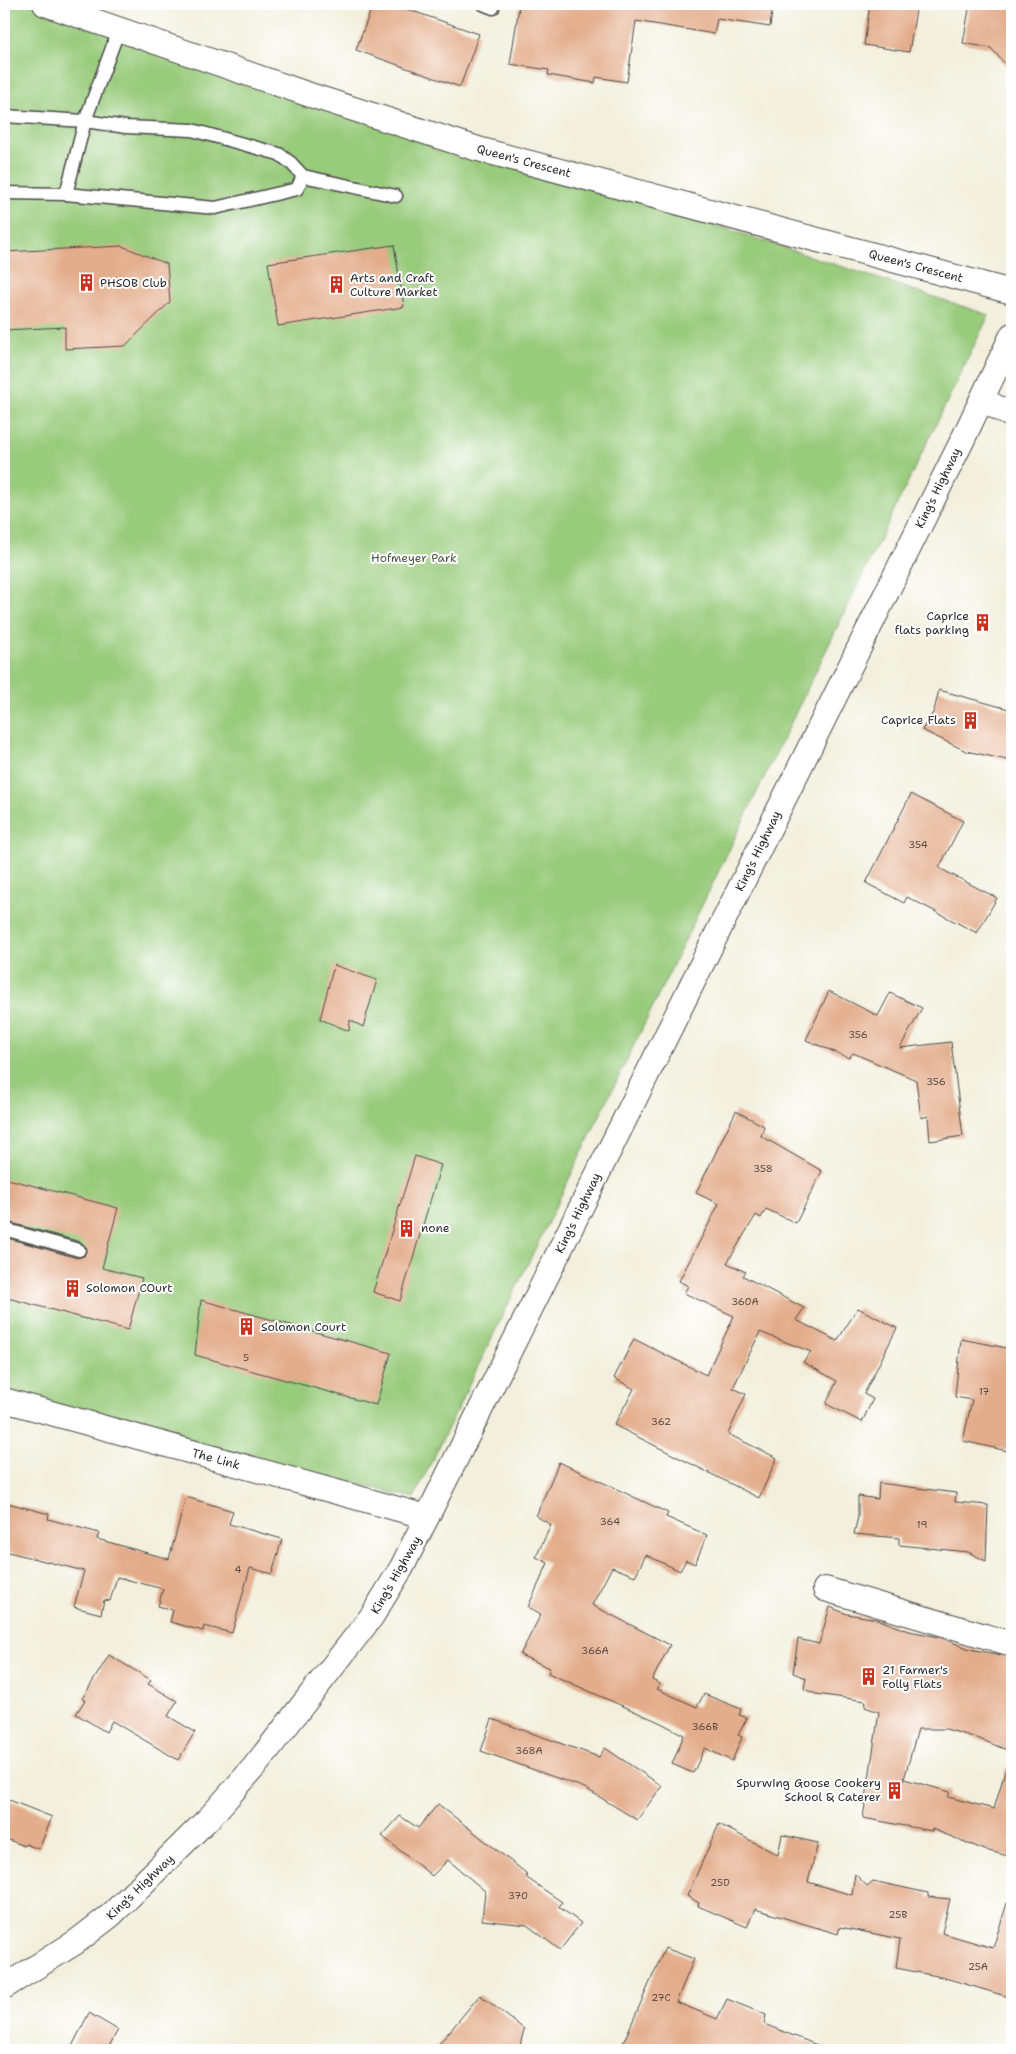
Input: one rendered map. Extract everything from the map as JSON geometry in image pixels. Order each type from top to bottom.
[{"type":"street","name":"Queen's Crescent","points":[[45,4],[71,8],[119,29],[310,95],[478,149],[1012,292]]},
{"type":"street","name":"King's Highway","points":[[4,1987],[76,1942],[111,1916],[211,1816],[256,1766],[372,1616],[402,1567],[982,399],[1012,335]]},
{"type":"street","points":[[982,399],[1012,416]]},
{"type":"street","name":"The Link","points":[[4,1400],[428,1517]]},
{"type":"street","points":[[825,1589],[1012,1644]]},
{"type":"lane","points":[[66,194],[85,121],[119,29]]},
{"type":"lane","points":[[4,116],[85,121],[126,127],[192,130],[279,154],[292,163],[303,176],[396,196]]},
{"type":"lane","points":[[4,193],[66,194],[215,208],[297,189],[303,176]]},
{"type":"lane","points":[[4,1229],[80,1250]]},
{"type":"green space","name":"Hofmeyer Park","points":[[4,4],[43,4],[989,315],[414,1498],[4,1397]]},
{"type":"building","points":[[373,4],[392,4],[479,34],[460,87],[356,50]]},
{"type":"building","points":[[525,4],[773,4],[770,27],[717,19],[714,34],[636,21],[627,82],[596,77],[595,83],[548,75],[549,70],[510,64],[519,7],[525,7]]},
{"type":"building","points":[[870,4],[917,4],[909,52],[864,45]]},
{"type":"building","points":[[970,4],[1012,4],[1012,72],[991,48],[963,43]]},
{"type":"building","name":"Arts and Craft Culture Market","points":[[394,245],[404,307],[278,326],[268,263]]},
{"type":"building","name":"PHSOB Club","points":[[122,246],[167,264],[170,302],[125,346],[65,349],[65,327],[4,330],[4,252]]},
{"type":"building","name":"Caprice Flats","points":[[939,690],[1012,710],[1012,761],[966,751],[922,730],[934,711]]},
{"type":"building","points":[[911,794],[963,821],[939,868],[997,898],[977,933],[907,897],[904,903],[866,883]]},
{"type":"building","points":[[334,965],[377,980],[363,1027],[350,1020],[349,1031],[320,1019]]},
{"type":"building","points":[[829,991],[878,1016],[890,993],[922,1008],[900,1048],[951,1042],[963,1136],[930,1141],[928,1116],[921,1118],[916,1080],[853,1053],[849,1058],[806,1040]]},
{"type":"building","points":[[736,1111],[764,1126],[761,1136],[822,1171],[796,1223],[766,1209],[761,1218],[756,1215],[727,1263],[746,1272],[743,1276],[804,1308],[796,1320],[837,1341],[858,1308],[897,1328],[864,1394],[873,1399],[862,1422],[826,1404],[837,1381],[803,1362],[811,1352],[760,1332],[733,1388],[746,1394],[728,1434],[777,1458],[759,1498],[614,1425],[634,1389],[614,1378],[634,1339],[706,1375],[734,1316],[684,1293],[688,1286],[679,1281],[719,1204],[696,1193]]},
{"type":"building","name":"none","points":[[415,1156],[441,1165],[400,1301],[373,1292]]},
{"type":"building","points":[[4,1178],[118,1208],[102,1268],[142,1278],[128,1330],[4,1297],[4,1237],[77,1258],[84,1256],[87,1248],[81,1242],[4,1221]]},
{"type":"building","name":"Solomon Court","points":[[201,1300],[391,1353],[376,1405],[195,1355]]},
{"type":"building","points":[[961,1339],[1012,1349],[1012,1452],[963,1441],[972,1400],[955,1397]]},
{"type":"building","points":[[559,1462],[668,1513],[666,1517],[707,1535],[695,1564],[686,1560],[680,1571],[646,1555],[635,1576],[612,1567],[592,1605],[670,1645],[652,1680],[660,1684],[657,1689],[697,1707],[704,1694],[741,1709],[739,1715],[747,1718],[738,1735],[742,1737],[732,1761],[705,1748],[693,1773],[672,1764],[684,1735],[548,1673],[550,1668],[520,1655],[541,1614],[528,1607],[548,1563],[536,1557],[551,1525],[536,1516]]},
{"type":"building","points":[[879,1483],[956,1493],[955,1502],[988,1505],[986,1561],[968,1552],[899,1545],[899,1538],[854,1534],[858,1517],[858,1496],[878,1499]]},
{"type":"building","points":[[186,1497],[233,1511],[229,1524],[282,1539],[272,1574],[250,1568],[232,1633],[204,1626],[203,1631],[170,1622],[173,1610],[158,1606],[163,1589],[117,1577],[110,1601],[104,1600],[101,1614],[74,1607],[84,1571],[4,1551],[4,1502],[49,1514],[48,1519],[99,1533],[97,1539],[169,1559]]},
{"type":"building","points":[[830,1607],[847,1614],[877,1619],[909,1631],[939,1637],[970,1649],[1012,1657],[1012,1734],[1007,1750],[977,1738],[946,1729],[918,1729],[904,1779],[950,1792],[948,1797],[994,1809],[1006,1768],[1012,1769],[1012,1857],[985,1850],[932,1829],[932,1831],[863,1818],[879,1712],[865,1707],[866,1701],[816,1694],[804,1689],[806,1678],[793,1673],[798,1639],[819,1644]]},
{"type":"building","points":[[109,1655],[151,1680],[148,1684],[177,1701],[168,1716],[195,1732],[178,1760],[112,1721],[106,1732],[76,1714],[85,1700],[82,1699]]},
{"type":"building","points":[[492,1719],[599,1757],[605,1748],[662,1786],[637,1820],[585,1788],[481,1751]]},
{"type":"building","points":[[4,1798],[52,1817],[39,1849],[25,1844],[24,1846],[4,1838]]},
{"type":"building","points":[[438,1804],[526,1873],[527,1878],[562,1902],[559,1907],[581,1923],[560,1950],[527,1925],[482,1920],[485,1891],[448,1860],[432,1876],[382,1836],[400,1816],[418,1828]]},
{"type":"building","points":[[719,1824],[778,1855],[782,1835],[818,1843],[808,1882],[852,1895],[855,1874],[867,1886],[873,1881],[928,1893],[928,1897],[950,1899],[942,1933],[993,1948],[1007,1903],[1012,1904],[1012,1998],[942,1977],[896,1968],[900,1939],[840,1927],[838,1934],[755,1909],[747,1927],[698,1906],[699,1903],[687,1896]]},
{"type":"building","points":[[665,1948],[694,1959],[676,2002],[717,2019],[727,1999],[766,2015],[764,2024],[827,2049],[620,2050]]},
{"type":"building","points":[[480,1995],[524,2029],[519,2050],[434,2050]]},
{"type":"building","points":[[89,2013],[118,2030],[107,2050],[70,2050]]},
{"type":"place","name":"PHSOB Club","points":[[86,283]]},
{"type":"place","name":"Arts and Craft Culture Market","points":[[336,285]]},
{"type":"place","name":"Caprice flats parking","points":[[983,623]]},
{"type":"place","name":"Caprice Flats","points":[[970,720]]},
{"type":"place","name":"none","points":[[407,1228]]},
{"type":"place","name":"Solomon COurt","points":[[72,1288]]},
{"type":"place","name":"Solomon Court","points":[[247,1327]]},
{"type":"place","name":"21 Farmer's Folly Flats","points":[[868,1677]]},
{"type":"place","name":"Spurwing Goose Cookery School & Caterer","points":[[895,1790]]}]
